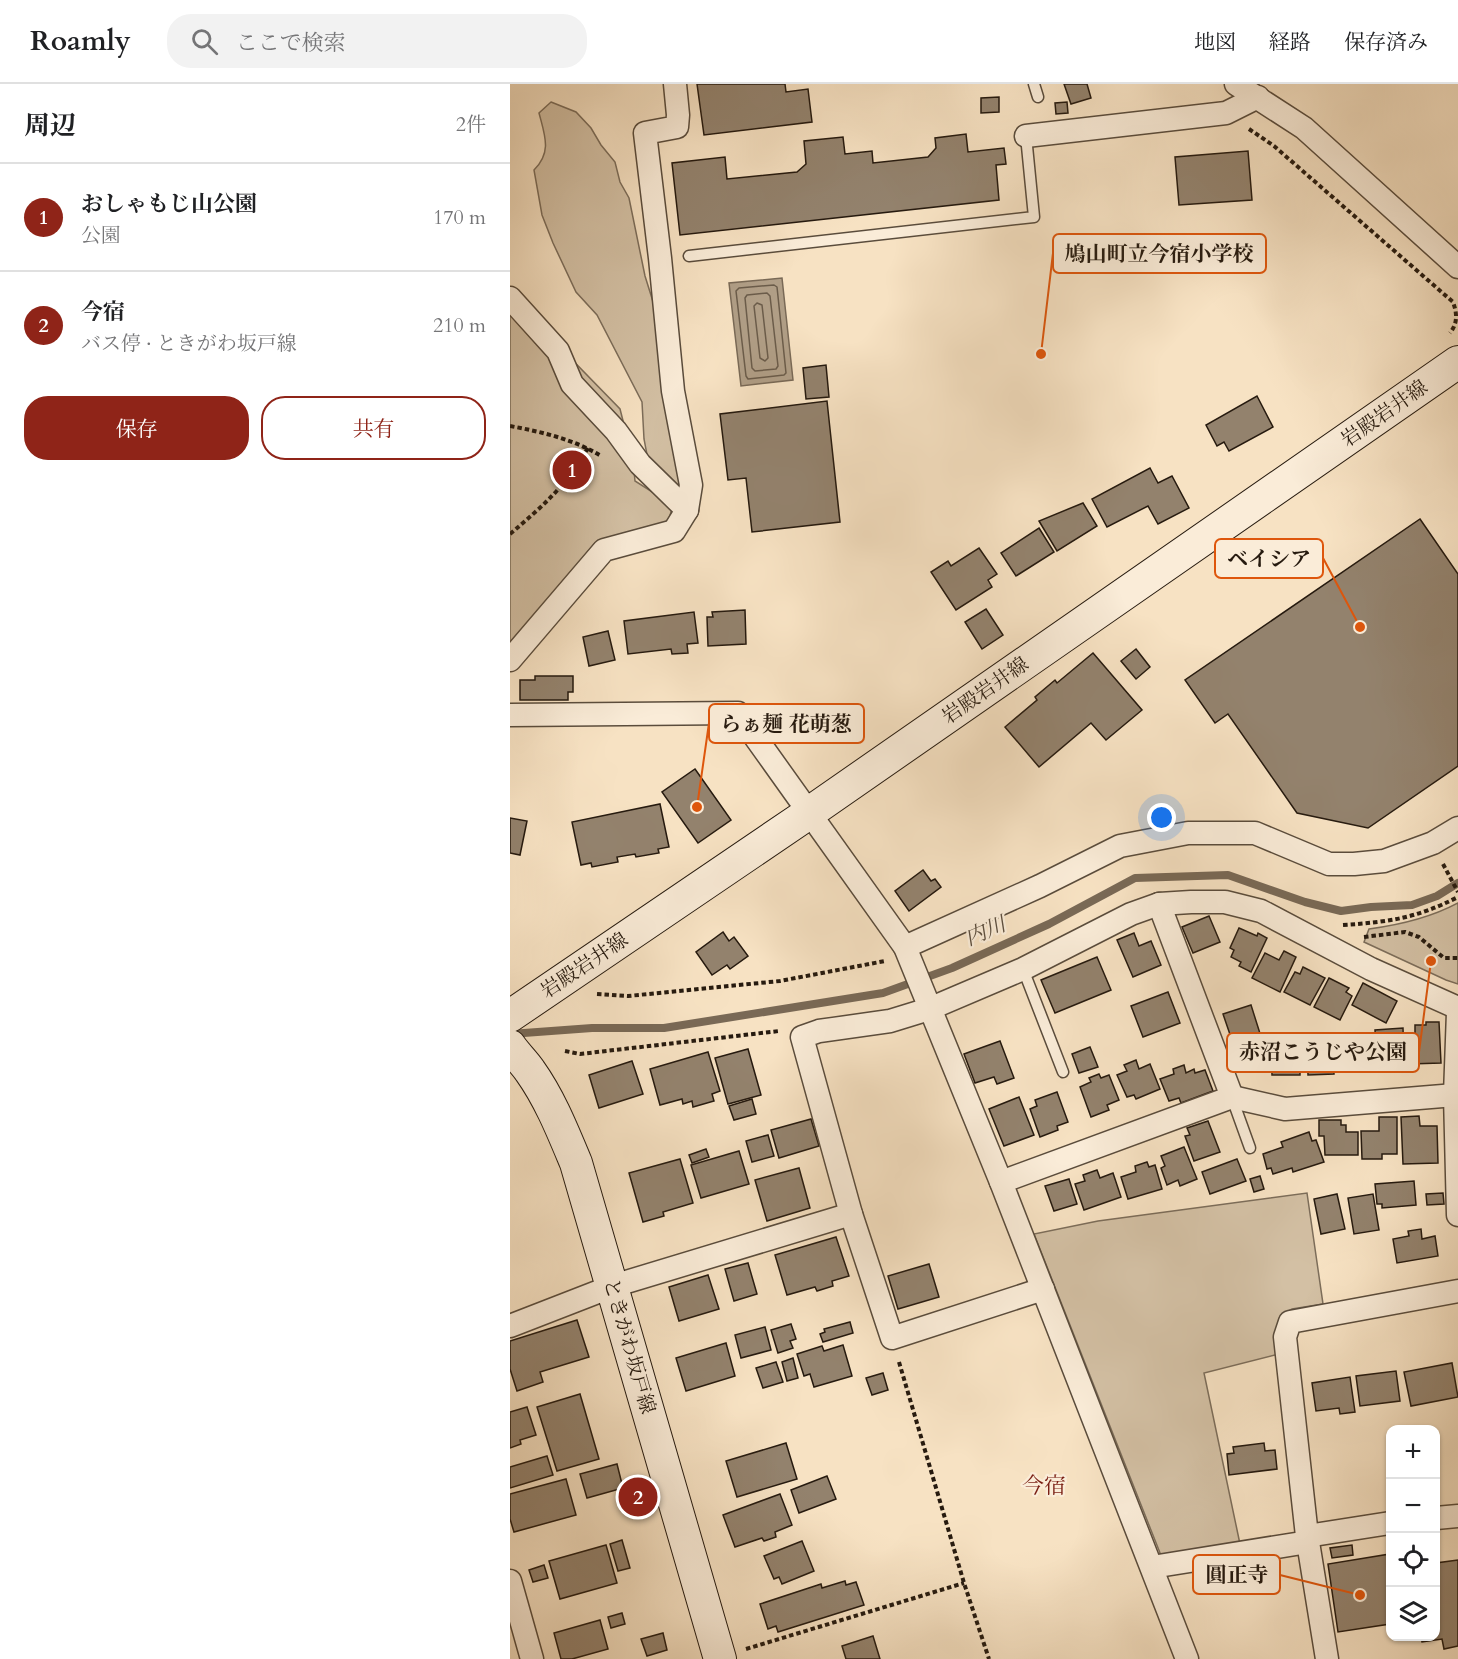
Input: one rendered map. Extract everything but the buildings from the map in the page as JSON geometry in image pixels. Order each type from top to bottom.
[{"type":"main road","name":"岩殿岩井線","points":[[510,1016],[809,813],[1449,351]]},
{"type":"main road","name":"ときがわ坂戸線","points":[[510,1046],[530,1071],[561,1128],[576,1163],[716,1658]]},
{"type":"street","points":[[510,660],[604,550],[674,531],[687,510],[691,485],[672,391],[660,258],[645,133],[676,127],[678,115],[675,84]]},
{"type":"street","points":[[1236,84],[1304,128],[1458,267]]},
{"type":"street","points":[[1026,136],[1226,113],[1258,97]]},
{"type":"street","points":[[510,298],[558,351],[572,384],[616,431],[640,464],[687,510]]},
{"type":"street","points":[[510,715],[738,713],[905,947],[1002,1182],[1187,1659]]},
{"type":"street","points":[[905,947],[1040,886],[1120,846],[1131,843],[1188,833],[1255,833],[1329,864],[1354,864],[1384,861],[1432,843],[1458,828]]},
{"type":"street","points":[[1043,1289],[892,1338],[851,1214],[802,1037],[819,1031],[890,1021],[929,1009],[1023,969],[1131,914],[1159,904],[1225,902],[1261,911],[1371,969],[1458,1010],[1455,1095],[1458,1215]]},
{"type":"street","points":[[1159,904],[1232,1097]]},
{"type":"street","points":[[1002,1182],[1232,1097],[1285,1108],[1455,1095]]},
{"type":"street","points":[[510,1326],[612,1286],[851,1214]]},
{"type":"street","points":[[1328,1659],[1308,1539],[1285,1337],[1290,1322],[1458,1291]]},
{"type":"street","points":[[1440,1518],[1458,1516]]},
{"type":"street","points":[[1152,1567],[1386,1524]]},
{"type":"street","points":[[510,1581],[532,1659]]},
{"type":"lane","points":[[1034,84],[1038,97]]},
{"type":"lane","points":[[689,256],[1034,217],[1026,136]]},
{"type":"lane","points":[[1023,969],[1063,1072]]},
{"type":"lane","points":[[1232,1097],[1250,1148]]},
{"type":"path","points":[[1226,113],[1274,146],[1453,302],[1458,314],[1449,351]]},
{"type":"path","points":[[510,426],[559,437],[588,448],[606,459],[640,464]]},
{"type":"path","points":[[510,534],[552,498],[576,468],[588,448]]},
{"type":"path","points":[[1432,843],[1458,892]]},
{"type":"path","points":[[1341,925],[1404,918],[1432,910],[1458,897]]},
{"type":"path","points":[[1354,938],[1405,932],[1419,937],[1444,958],[1458,957]]},
{"type":"path","points":[[597,994],[627,996],[780,981],[887,960],[905,947]]},
{"type":"path","points":[[565,1051],[580,1054],[786,1030],[802,1037]]},
{"type":"path","points":[[892,1338],[988,1659]]},
{"type":"path","points":[[716,1658],[964,1583]]},
{"type":"shaded area","points":[[551,102],[576,112],[591,128],[615,162],[620,182],[629,198],[645,276],[655,308],[681,477],[678,489],[648,460],[644,439],[642,402],[597,315],[576,292],[542,215],[534,170],[543,157],[546,143],[539,113]]},
{"type":"shaded area","points":[[510,296],[620,409],[633,460],[635,481],[673,505],[669,519],[655,529],[595,543],[510,647]]},
{"type":"shaded area","points":[[1458,903],[1458,984],[1364,942],[1369,929],[1415,920]]},
{"type":"shaded area","points":[[1307,1193],[1323,1304],[1292,1309],[1281,1315],[1277,1332],[1279,1354],[1204,1373],[1240,1544],[1162,1558],[1034,1234],[1098,1221]]},
{"type":"water","points":[[782,278],[793,380],[741,386],[729,283]]},
{"type":"waterway","name":"内川","points":[[510,1034],[592,1028],[664,1028],[883,993],[952,968],[1049,924],[1135,878],[1228,875],[1305,902],[1341,911],[1412,905],[1437,896],[1458,883]]},
{"type":"place","name":"鳩山町立今宿小学校","points":[[1041,354]]},
{"type":"place","name":"おしゃもじ山公園","points":[[572,470]]},
{"type":"place","name":"ベイシア","points":[[1360,627]]},
{"type":"place","name":"らぁ麺 花萌葱","points":[[697,807]]},
{"type":"place","name":"赤沼こうじや公園","points":[[1431,961]]},
{"type":"place","name":"今宿","points":[[638,1497]]},
{"type":"place","name":"圓正寺","points":[[1360,1595]]},
{"type":"district","name":"今宿","points":[[1044,1485]]}]
